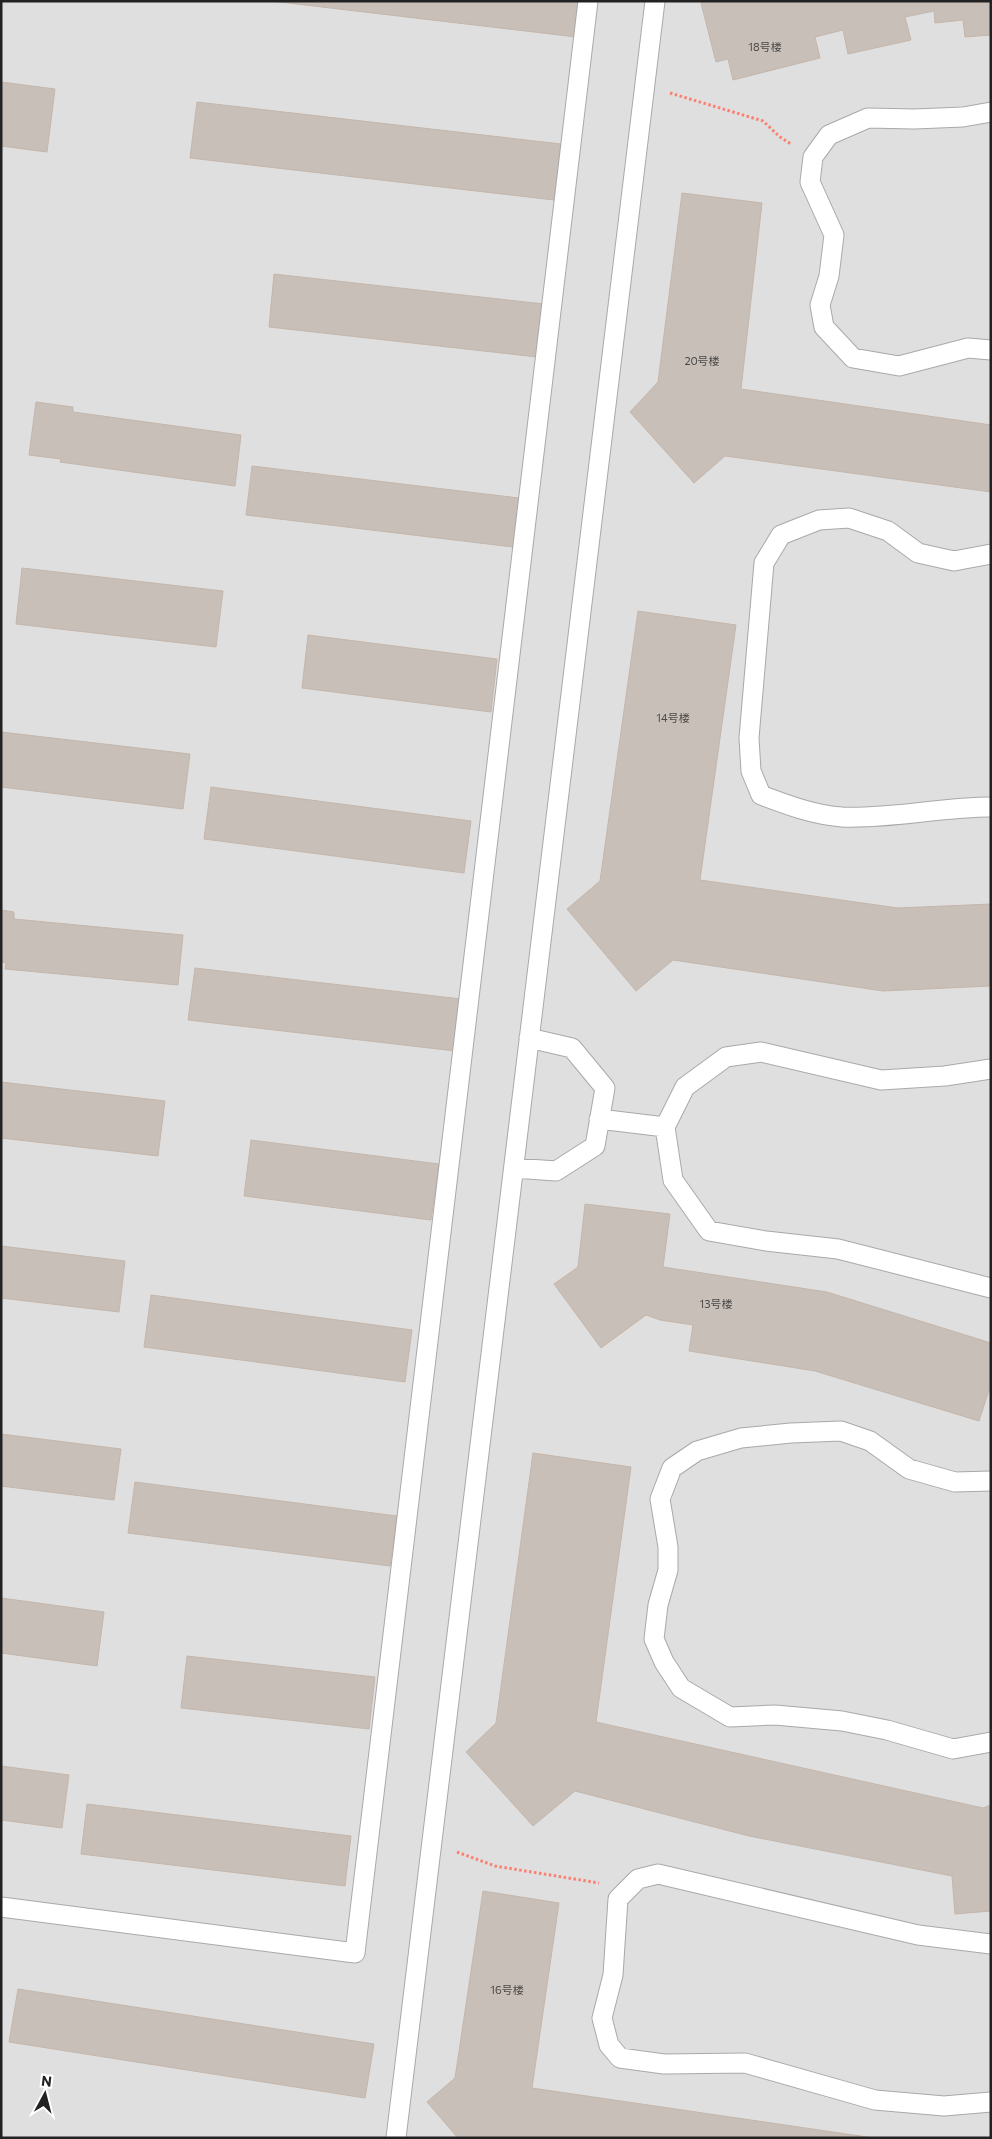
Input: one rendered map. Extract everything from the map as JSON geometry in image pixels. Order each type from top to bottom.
[{"type":"lane","points":[[1,1907],[355,1953],[588,1]]},
{"type":"lane","points":[[396,2138],[655,1]]},
{"type":"lane","points":[[991,112],[963,117],[924,119],[868,118],[828,135],[813,157],[810,182],[834,235],[829,276],[820,305],[824,327],[853,358],[899,366],[968,348],[991,350]]},
{"type":"lane","points":[[991,554],[954,561],[918,553],[888,531],[849,518],[818,520],[781,535],[764,563],[749,738],[751,771],[761,796],[801,810],[841,817],[900,815],[958,807],[991,807]]},
{"type":"lane","points":[[514,1168],[556,1171],[595,1146],[605,1088],[572,1048],[529,1038]]},
{"type":"lane","points":[[991,1069],[945,1076],[881,1080],[761,1052],[726,1056],[685,1086],[665,1127],[673,1180],[709,1231],[766,1241],[838,1249],[991,1288]]},
{"type":"lane","points":[[599,1118],[665,1127]]},
{"type":"lane","points":[[991,1482],[955,1482],[909,1469],[870,1441],[841,1431],[790,1433],[741,1438],[697,1451],[672,1468],[660,1498],[668,1547],[668,1570],[658,1605],[654,1639],[664,1662],[681,1688],[730,1716],[775,1715],[842,1720],[887,1730],[953,1749],[991,1742]]},
{"type":"lane","points":[[991,1944],[918,1936],[658,1874],[638,1879],[618,1899],[613,1975],[602,2018],[608,2045],[620,2058],[664,2064],[745,2063],[875,2100],[944,2106],[991,2102]]},
{"type":"path","points":[[644,86],[763,121],[780,137],[813,157]]},
{"type":"path","points":[[432,1843],[495,1866],[604,1884],[618,1899]]},
{"type":"shaded area","points":[[1,1],[991,1],[991,2138],[1,2138]]},
{"type":"building","points":[[271,1],[580,1],[576,37]]},
{"type":"building","points":[[707,1],[991,1],[991,35],[965,37],[963,20],[935,23],[934,11],[905,17],[911,40],[848,54],[843,30],[815,37],[820,58],[733,80],[728,59],[716,62],[701,3]]},
{"type":"building","points":[[1,82],[55,89],[47,152],[1,146]]},
{"type":"building","points":[[197,102],[561,144],[554,200],[190,158]]},
{"type":"building","points":[[682,193],[762,203],[741,389],[991,425],[991,492],[725,456],[694,483],[630,412],[658,382]]},
{"type":"building","points":[[274,274],[544,304],[537,357],[269,327]]},
{"type":"building","points":[[36,402],[73,407],[73,412],[241,435],[235,486],[60,462],[61,459],[29,455]]},
{"type":"building","points":[[252,466],[519,498],[513,547],[246,515]]},
{"type":"building","points":[[22,568],[223,591],[216,647],[16,624]]},
{"type":"building","points":[[638,611],[736,625],[700,880],[898,908],[991,904],[991,986],[883,991],[673,960],[636,991],[567,909],[600,881]]},
{"type":"building","points":[[308,635],[497,659],[491,712],[302,688]]},
{"type":"building","points":[[1,732],[190,754],[183,809],[1,787]]},
{"type":"building","points":[[211,787],[471,821],[464,873],[204,839]]},
{"type":"building","points":[[1,910],[14,912],[14,919],[183,935],[178,985],[5,969],[6,963],[1,962]]},
{"type":"building","points":[[195,968],[461,999],[455,1051],[188,1020]]},
{"type":"building","points":[[1,1082],[165,1101],[158,1156],[1,1138]]},
{"type":"building","points":[[251,1140],[439,1164],[431,1220],[244,1196]]},
{"type":"building","points":[[585,1204],[670,1214],[663,1267],[827,1292],[991,1343],[991,1384],[979,1421],[815,1371],[689,1351],[693,1325],[660,1320],[646,1315],[601,1348],[554,1284],[578,1267]]},
{"type":"building","points":[[1,1246],[125,1261],[119,1312],[1,1298]]},
{"type":"building","points":[[151,1295],[412,1330],[405,1382],[144,1347]]},
{"type":"building","points":[[1,1434],[121,1449],[114,1500],[1,1486]]},
{"type":"building","points":[[533,1453],[631,1467],[596,1722],[983,1808],[991,1805],[991,1911],[955,1914],[952,1876],[749,1836],[575,1791],[533,1826],[466,1752],[496,1723]]},
{"type":"building","points":[[135,1482],[397,1516],[390,1566],[128,1533]]},
{"type":"building","points":[[1,1598],[104,1612],[97,1666],[1,1653]]},
{"type":"building","points":[[187,1656],[375,1677],[369,1729],[181,1708]]},
{"type":"building","points":[[1,1766],[69,1775],[62,1828],[1,1820]]},
{"type":"building","points":[[87,1804],[351,1836],[345,1886],[81,1854]]},
{"type":"building","points":[[483,1891],[559,1903],[532,2088],[874,2138],[458,2138],[427,2102],[455,2078]]},
{"type":"building","points":[[18,1989],[374,2044],[365,2098],[9,2042]]}]
